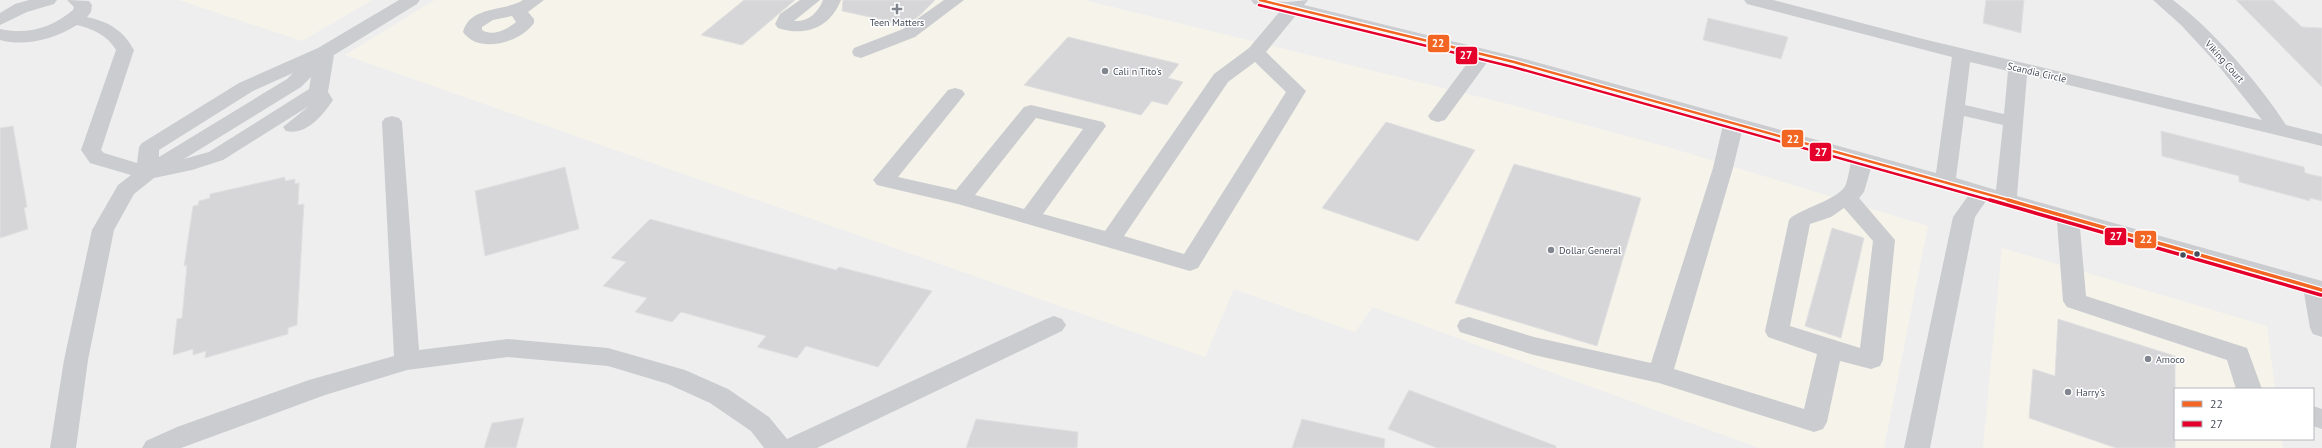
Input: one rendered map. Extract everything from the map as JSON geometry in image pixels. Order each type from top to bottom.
[{"type":"street","points":[[0,20],[21,8],[48,0]]},
{"type":"street","points":[[63,448],[76,360],[103,230],[126,190],[147,173],[294,83],[325,52],[411,0]]},
{"type":"street","points":[[516,12],[535,0]]},
{"type":"street","points":[[811,0],[786,18],[784,24],[796,27],[816,22],[829,7],[832,0]]},
{"type":"street","points":[[860,52],[909,33],[955,0]]},
{"type":"street","points":[[1260,0],[1297,4],[1734,122],[2318,288],[2322,328]]},
{"type":"street","name":"Scandia Circle","points":[[1753,0],[1962,54],[2322,140]]},
{"type":"street","name":"Viking Court","points":[[2162,0],[2183,16],[2210,44],[2264,106],[2279,130]]},
{"type":"street","points":[[1110,240],[1221,78],[1256,52],[1297,4]]},
{"type":"street","points":[[0,34],[18,37],[30,36],[52,30],[75,9],[120,39],[125,50],[91,150],[97,158],[147,173],[192,164],[216,156],[318,92]]},
{"type":"street","points":[[293,127],[316,111],[323,100],[318,92],[325,52]]},
{"type":"street","points":[[955,94],[884,180],[961,198],[1190,263],[1296,91],[1256,52]]},
{"type":"street","points":[[1438,116],[1483,54]]},
{"type":"street","points":[[1945,182],[1962,54]]},
{"type":"street","points":[[2006,199],[2018,67]]},
{"type":"street","points":[[1955,108],[2013,122]]},
{"type":"street","points":[[961,198],[1031,111],[1096,126],[1029,217]]},
{"type":"street","points":[[392,122],[407,362]]},
{"type":"street","points":[[1660,374],[1723,168],[1734,122]]},
{"type":"street","points":[[1847,197],[1884,240],[1871,360],[1830,349],[1777,331],[1800,220],[1823,212],[1853,192],[1863,158]]},
{"type":"street","points":[[1917,448],[1964,217],[1982,192]]},
{"type":"street","points":[[2068,217],[2074,301],[2238,354],[2249,388]]},
{"type":"street","points":[[792,448],[1054,325]]},
{"type":"street","points":[[1469,326],[1534,346],[1660,374],[1814,422],[1830,349]]},
{"type":"street","points":[[154,448],[186,434],[318,387],[407,362],[508,348],[608,357],[676,377],[719,396],[760,424],[779,448]]},
{"type":"shaded area","points":[[179,0],[372,0],[302,41]]},
{"type":"shaded area","points":[[435,0],[1084,0],[1504,103],[1671,148],[1928,226],[1884,448],[1759,448],[1373,307],[1355,332],[1234,289],[1205,357],[345,55]]},
{"type":"shaded area","points":[[2002,248],[2267,326],[2275,388],[2174,388],[2174,440],[2282,440],[2283,448],[1983,448]]},
{"type":"building","points":[[744,0],[795,0],[742,45],[701,35]]},
{"type":"building","name":"Teen Matters","points":[[843,0],[935,0],[907,25],[842,11]]},
{"type":"building","points":[[1986,0],[2024,0],[2021,33],[1983,23]]},
{"type":"building","points":[[2236,0],[2273,0],[2302,27],[2322,28],[2322,87]]},
{"type":"building","points":[[1708,18],[1788,37],[1781,59],[1703,40]]},
{"type":"building","name":"Cali n Tito's","points":[[1068,37],[1179,64],[1168,78],[1183,82],[1167,105],[1152,101],[1141,115],[1024,85]]},
{"type":"building","points":[[1386,122],[1475,150],[1418,241],[1322,208]]},
{"type":"building","points":[[13,126],[27,207],[24,208],[28,229],[0,238],[0,128]]},
{"type":"building","points":[[2161,131],[2304,167],[2305,173],[2322,177],[2322,201],[2310,198],[2310,201],[2239,182],[2239,176],[2162,156]]},
{"type":"building","name":"Dollar General","points":[[1514,164],[1641,198],[1597,346],[1455,303]]},
{"type":"building","points":[[565,167],[579,229],[485,256],[475,191]]},
{"type":"building","points":[[285,177],[285,181],[295,179],[295,184],[299,183],[298,205],[304,204],[297,325],[288,328],[288,334],[205,358],[206,351],[193,355],[193,349],[173,355],[177,319],[182,318],[187,265],[184,266],[193,206],[198,205],[199,201],[210,198],[210,194]]},
{"type":"building","points":[[650,219],[836,270],[839,267],[932,291],[878,367],[806,346],[797,358],[757,347],[766,336],[681,312],[672,322],[635,312],[647,298],[603,286],[626,262],[611,258]]},
{"type":"building","points":[[1832,228],[1864,238],[1841,338],[1805,326]]},
{"type":"building","points":[[2058,319],[2175,356],[2175,448],[2116,448],[2029,418],[2033,369],[2055,376]]},
{"type":"building","points":[[1409,390],[1556,446],[1556,448],[1437,448],[1388,429]]},
{"type":"building","points":[[524,418],[516,448],[484,448],[492,423]]},
{"type":"building","points":[[976,419],[1078,432],[1077,448],[966,448]]},
{"type":"building","points":[[1302,419],[1385,439],[1384,448],[1292,448]]},
{"type":"transit line","name":"22","points":[[1260,0],[1514,62],[1734,122],[2322,290]]},
{"type":"transit line","name":"27","points":[[1259,5],[1513,67],[1733,127],[2321,295]]},
{"type":"place","name":"Teen Matters","points":[[897,9]]},
{"type":"place","name":"Cali n Tito's","points":[[1105,71]]},
{"type":"place","name":"Dollar General","points":[[1551,250]]},
{"type":"place","name":"Amoco","points":[[2148,359]]},
{"type":"place","name":"Harry's","points":[[2068,392]]}]
